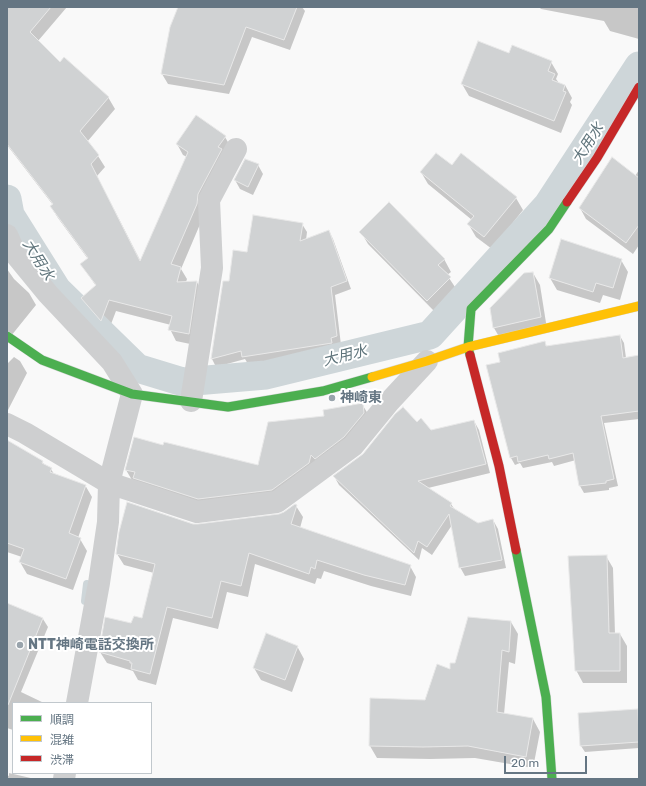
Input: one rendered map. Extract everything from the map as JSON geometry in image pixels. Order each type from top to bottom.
[{"type":"street","points":[[552,779],[546,697],[499,466],[468,347],[471,309],[549,229],[597,158],[639,87]]},
{"type":"street","points":[[193,386],[212,268],[209,200],[236,149]]},
{"type":"street","points":[[7,235],[16,255],[48,294],[112,362],[132,394],[109,483],[106,529],[78,702]]},
{"type":"street","points":[[7,336],[42,360],[132,394],[193,386],[228,406],[323,391],[427,361],[468,347],[639,306]]},
{"type":"street","points":[[7,424],[109,483],[197,512],[277,502],[353,446],[389,402],[427,361]]},
{"type":"building","points":[[7,7],[51,7],[30,32],[60,62],[64,57],[109,97],[80,131],[99,155],[91,164],[140,261],[188,152],[176,144],[196,115],[226,136],[218,147],[222,149],[198,194],[197,204],[171,264],[181,267],[177,282],[197,281],[189,334],[168,330],[172,316],[109,300],[101,321],[81,298],[96,285],[80,264],[88,258],[50,206],[53,204],[7,144]]},
{"type":"building","points":[[178,7],[297,7],[284,40],[246,27],[224,85],[161,74],[170,27]]},
{"type":"building","points":[[478,41],[509,53],[512,45],[552,61],[548,71],[555,74],[552,80],[565,85],[563,91],[566,92],[554,121],[461,84]]},
{"type":"building","points":[[436,153],[452,165],[461,153],[517,197],[484,237],[467,224],[474,216],[420,172]]},
{"type":"building","points":[[612,157],[639,178],[639,225],[626,243],[579,208]]},
{"type":"building","points":[[245,159],[259,164],[248,187],[234,180]]},
{"type":"building","points":[[389,202],[445,259],[438,265],[451,277],[427,301],[359,232]]},
{"type":"building","points":[[253,215],[303,223],[300,241],[329,230],[347,281],[331,287],[337,336],[331,338],[332,343],[242,357],[241,351],[211,359],[223,281],[229,281],[233,250],[247,252]]},
{"type":"building","points":[[561,239],[622,259],[613,288],[596,283],[593,292],[549,278]]},
{"type":"building","points":[[533,272],[541,317],[493,328],[490,308],[524,273]]},
{"type":"building","points":[[620,335],[623,358],[639,355],[639,411],[601,416],[614,479],[606,481],[606,483],[579,486],[573,453],[549,459],[548,455],[518,462],[517,456],[510,458],[486,365],[500,362],[498,353],[545,341],[546,346]]},
{"type":"building","points":[[363,403],[364,413],[344,437],[315,459],[311,455],[309,463],[272,490],[198,499],[133,478],[135,472],[125,470],[134,437],[163,445],[164,442],[258,465],[268,422],[324,416],[323,410]]},
{"type":"building","points":[[403,407],[417,422],[421,418],[431,430],[474,420],[486,464],[418,481],[452,503],[450,506],[478,523],[493,519],[502,560],[459,568],[449,514],[427,547],[418,541],[414,553],[333,476],[363,454],[395,414]]},
{"type":"building","points":[[7,440],[43,461],[42,463],[52,468],[50,472],[86,485],[69,533],[81,538],[66,579],[19,562],[24,549],[7,543]]},
{"type":"building","points":[[127,502],[193,524],[279,514],[295,504],[297,505],[291,524],[411,565],[405,585],[364,575],[317,560],[315,569],[311,567],[309,574],[249,553],[241,586],[221,581],[212,618],[167,607],[150,674],[131,669],[132,663],[130,663],[130,661],[99,652],[105,617],[131,623],[134,616],[142,618],[155,564],[116,554],[119,532]]},
{"type":"building","points":[[607,555],[609,633],[620,633],[620,671],[575,671],[568,556]]},
{"type":"building","name":"NTT神崎電話交換所","points":[[7,603],[43,618],[8,705],[7,705]]},
{"type":"building","points":[[468,617],[511,621],[509,652],[502,650],[497,712],[533,718],[526,757],[468,746],[369,746],[370,698],[425,700],[437,664],[450,669],[450,663],[455,663]]},
{"type":"building","points":[[266,633],[298,646],[285,680],[253,668]]},
{"type":"building","points":[[638,709],[639,742],[580,746],[578,713]]},
{"type":"waterway","name":"大用水","points":[[7,199],[10,215],[57,290],[137,368],[183,382],[266,375],[430,335],[548,205],[639,66]]},
{"type":"waterway","points":[[85,601],[87,584]]},
{"type":"traffic: fast","points":[[470,355],[468,347],[471,309],[549,229],[567,202]]},
{"type":"traffic: fast","points":[[7,336],[42,360],[132,394],[228,407],[323,391],[372,377]]},
{"type":"traffic: fast","points":[[516,550],[546,697],[552,779]]},
{"type":"traffic: slow","points":[[372,377],[468,347],[639,306]]},
{"type":"traffic: jam","points":[[567,202],[597,158],[639,87]]},
{"type":"traffic: jam","points":[[470,355],[499,466],[516,550]]},
{"type":"place","name":"神崎東","points":[[332,398]]},
{"type":"place","name":"NTT神崎電話交換所","points":[[20,645]]}]
